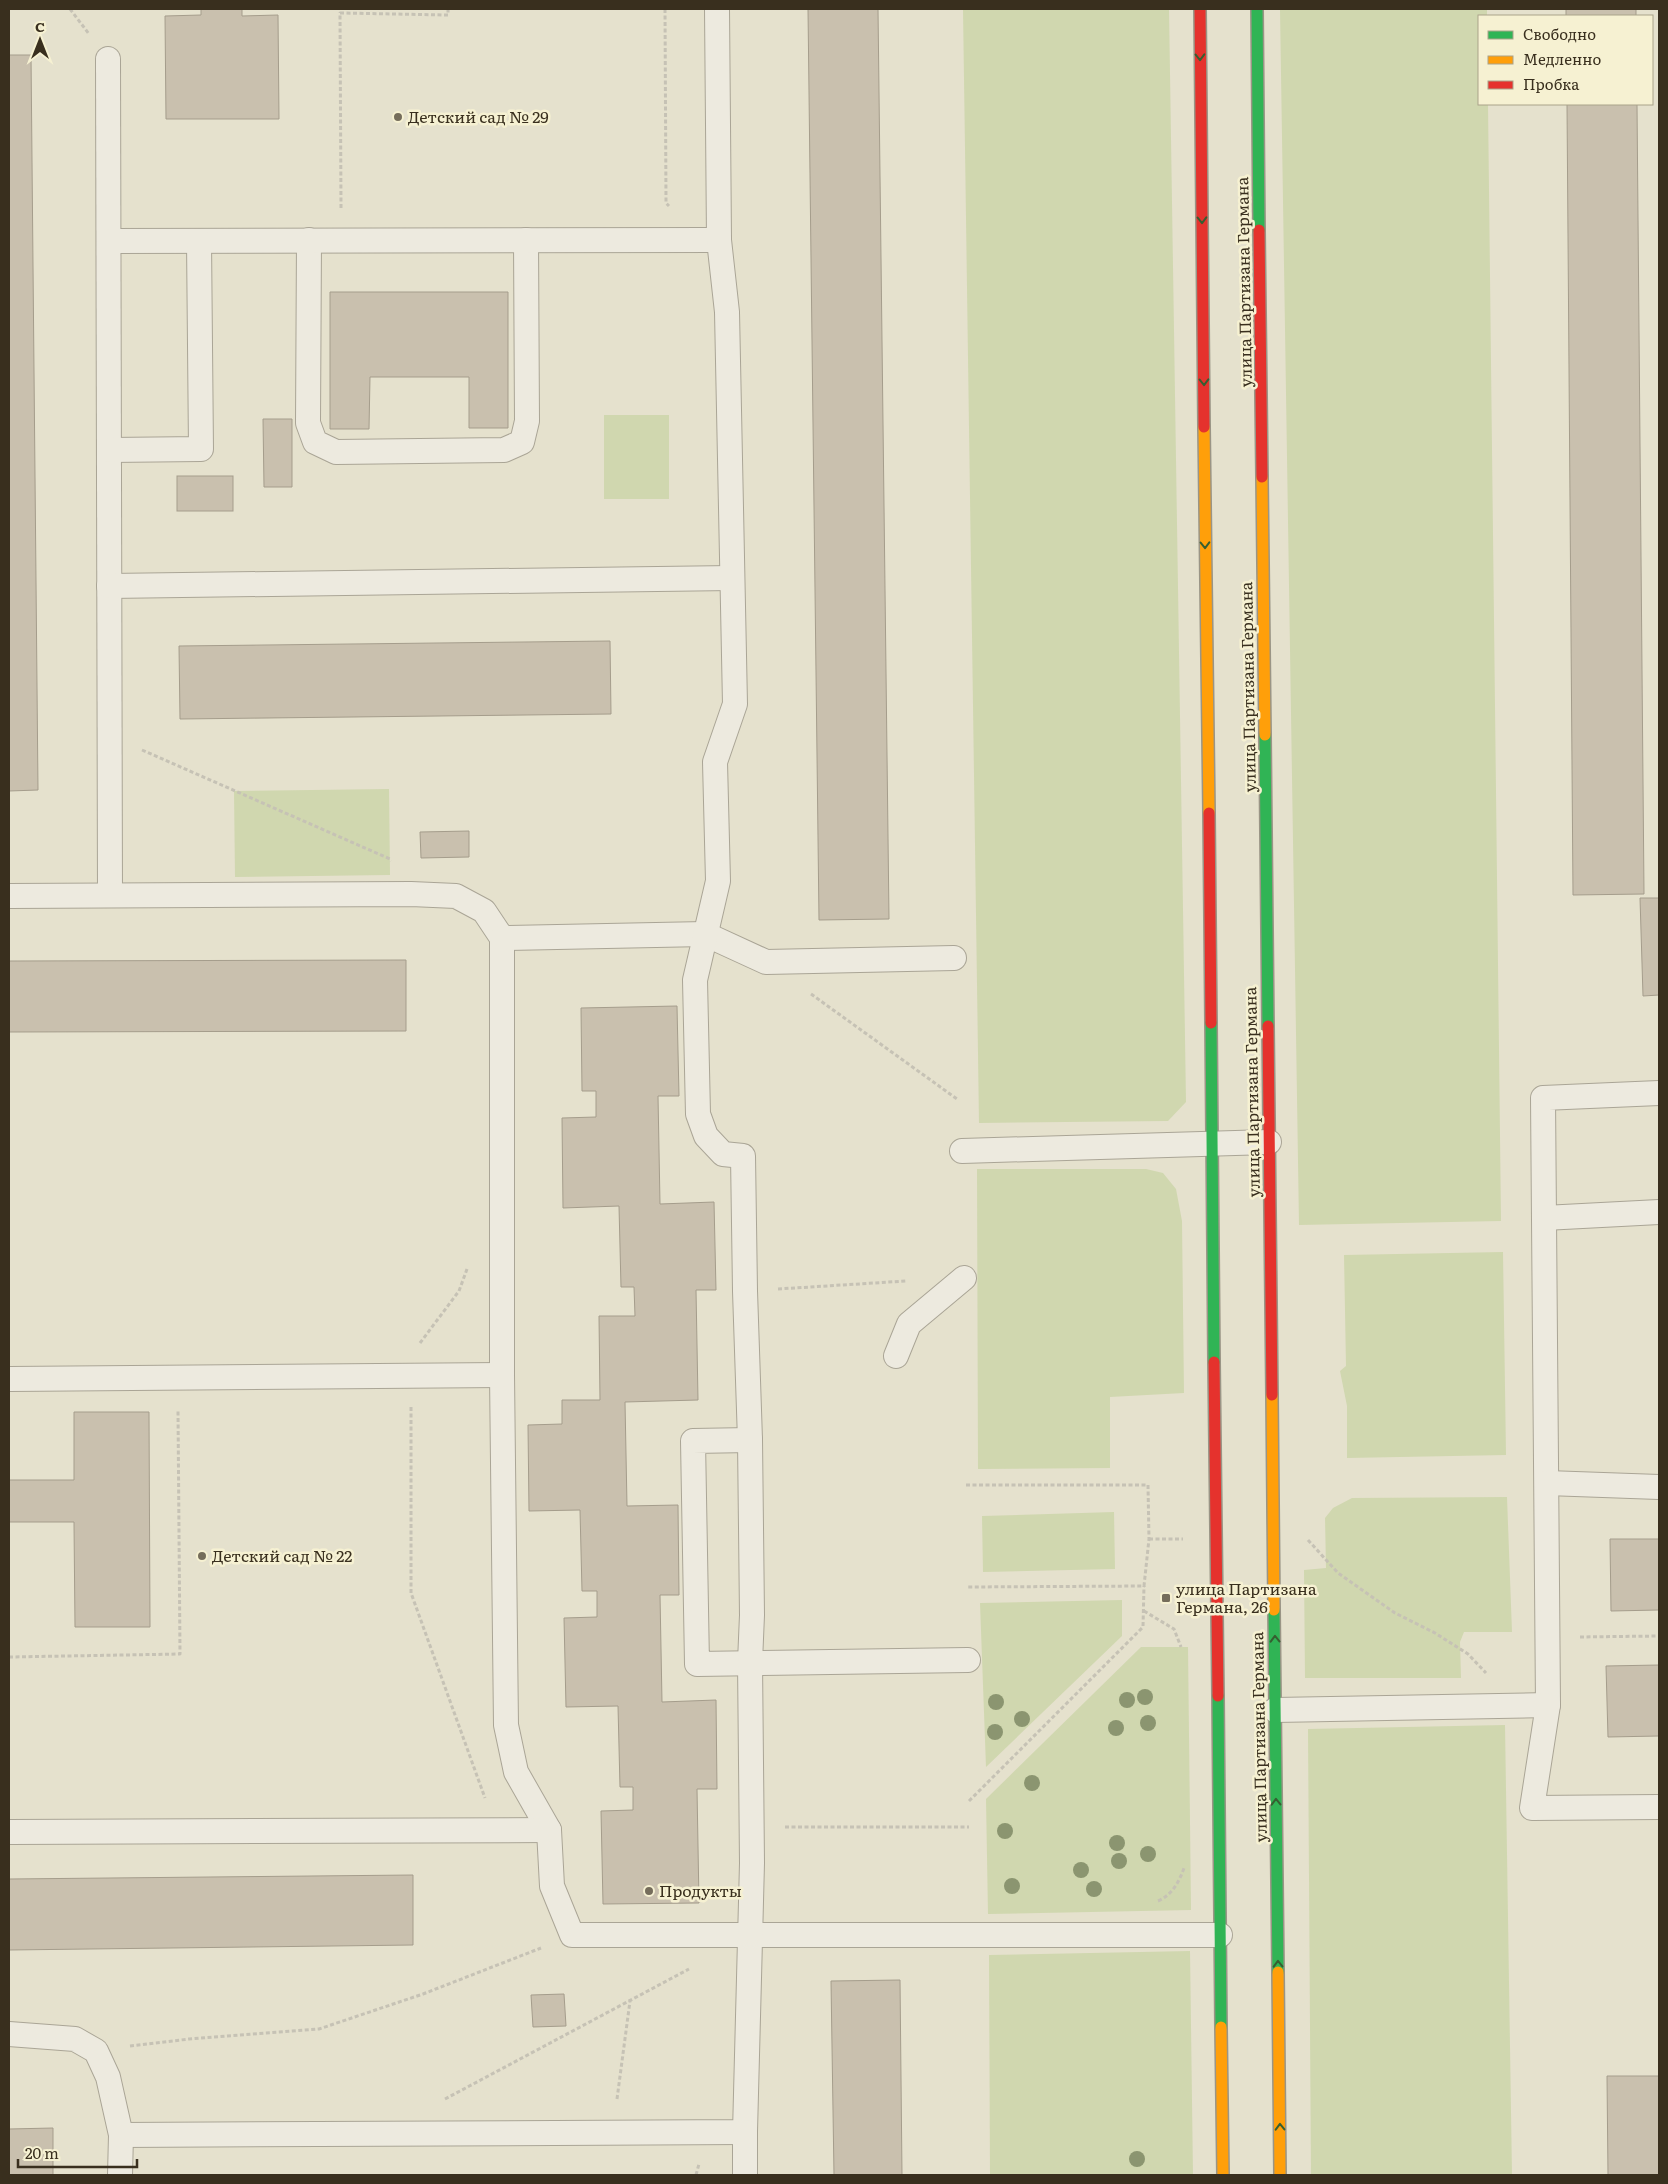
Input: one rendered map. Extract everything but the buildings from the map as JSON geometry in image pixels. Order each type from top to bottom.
[{"type":"main road","points":[[1200,9],[1223,2175]]},
{"type":"main road","name":"улица Партизана Германа","points":[[1257,9],[1280,2175]]},
{"type":"lane","points":[[717,9],[719,240],[727,312],[735,704],[714,762],[718,881],[695,980],[698,1114],[706,1136],[724,1154],[743,1156],[752,1615],[750,1662],[751,1935],[745,2175]]},
{"type":"lane","points":[[108,59],[110,895]]},
{"type":"lane","points":[[309,240],[308,423],[315,442],[336,452],[504,450],[522,442],[527,421],[526,240]]},
{"type":"lane","points":[[109,241],[719,240]]},
{"type":"lane","points":[[110,450],[201,449],[199,241]]},
{"type":"lane","points":[[109,586],[732,578]]},
{"type":"lane","points":[[9,896],[411,894],[456,896],[484,911],[502,938],[502,1375],[506,1726],[516,1772],[549,1830],[552,1886],[572,1935],[1220,1935]]},
{"type":"lane","points":[[502,938],[705,934],[766,962],[954,958]]},
{"type":"lane","points":[[1659,1092],[1543,1098],[1548,1705],[1532,1808],[1659,1807]]},
{"type":"lane","points":[[962,1151],[1269,1142]]},
{"type":"lane","points":[[1544,1218],[1659,1212]]},
{"type":"lane","points":[[896,1356],[909,1324],[964,1278]]},
{"type":"lane","points":[[9,1379],[502,1375]]},
{"type":"lane","points":[[750,1440],[693,1441],[697,1664],[968,1660]]},
{"type":"lane","points":[[1547,1483],[1659,1487]]},
{"type":"lane","points":[[1275,1710],[1548,1705]]},
{"type":"lane","points":[[9,1832],[498,1832],[549,1830]]},
{"type":"lane","points":[[9,2034],[75,2039],[96,2051],[108,2077],[121,2135],[120,2175]]},
{"type":"lane","points":[[121,2135],[745,2132]]},
{"type":"path","points":[[340,187],[340,13],[448,15],[448,9]]},
{"type":"path","points":[[664,9],[666,204],[674,209]]},
{"type":"path","points":[[141,750],[390,859],[394,866]]},
{"type":"path","points":[[766,962],[957,1099]]},
{"type":"path","points":[[468,1262],[466,1275],[459,1290],[412,1356],[410,1377],[411,1593],[498,1832]]},
{"type":"path","points":[[745,1291],[914,1281]]},
{"type":"path","points":[[9,1657],[180,1654],[178,1377]]},
{"type":"path","points":[[966,1485],[1148,1485],[1148,1539],[1143,1628],[969,1800]]},
{"type":"path","points":[[1148,1539],[1189,1539]]},
{"type":"path","points":[[1307,1539],[1338,1574],[1395,1613],[1435,1633],[1468,1654],[1488,1676]]},
{"type":"path","points":[[967,1587],[1144,1586]]},
{"type":"path","points":[[1144,1611],[1174,1629],[1181,1647],[1181,1657]]},
{"type":"path","points":[[1548,1637],[1659,1636]]},
{"type":"path","points":[[752,1827],[969,1827]]},
{"type":"path","points":[[1150,1904],[1165,1898],[1171,1891],[1184,1868],[1184,1859]]},
{"type":"path","points":[[96,2051],[189,2039],[319,2029],[423,1994],[572,1935]]},
{"type":"path","points":[[441,2101],[690,1968]]},
{"type":"path","points":[[621,2068],[630,2000]]},
{"type":"green space","points":[[963,9],[1169,9],[1186,1102],[1168,1121],[979,1123]]},
{"type":"green space","points":[[1280,9],[1487,9],[1487,15],[1478,15],[1478,105],[1488,105],[1501,1221],[1299,1225]]},
{"type":"green space","points":[[604,415],[669,415],[669,499],[604,499]]},
{"type":"green space","points":[[389,789],[390,875],[235,877],[234,791]]},
{"type":"green space","points":[[977,1169],[1146,1169],[1163,1173],[1176,1189],[1182,1221],[1184,1393],[1110,1397],[1110,1468],[978,1469]]},
{"type":"green space","points":[[1503,1252],[1506,1455],[1347,1458],[1347,1406],[1340,1371],[1346,1366],[1344,1255]]},
{"type":"green space","points":[[1507,1497],[1512,1632],[1464,1632],[1460,1642],[1461,1678],[1305,1678],[1304,1570],[1326,1568],[1325,1518],[1333,1508],[1352,1498]]},
{"type":"green space","points":[[1114,1512],[1115,1569],[983,1572],[982,1516]]},
{"type":"green space","points":[[1122,1600],[1122,1636],[986,1767],[980,1603]]},
{"type":"green space","points":[[1141,1647],[1188,1647],[1191,1910],[988,1914],[986,1799]]},
{"type":"green space","points":[[1505,1725],[1512,2175],[1311,2175],[1308,1729]]},
{"type":"green space","points":[[1190,1951],[1193,2175],[990,2175],[989,1955]]},
{"type":"traffic: fast","points":[[1257,9],[1259,230]]},
{"type":"traffic: fast","points":[[1265,735],[1268,1026]]},
{"type":"traffic: fast","points":[[1211,1023],[1214,1362]]},
{"type":"traffic: fast","points":[[1274,1610],[1278,1972]]},
{"type":"traffic: fast","points":[[1218,1696],[1221,2027]]},
{"type":"traffic: slow","points":[[1204,427],[1209,813]]},
{"type":"traffic: slow","points":[[1262,477],[1265,735]]},
{"type":"traffic: slow","points":[[1272,1395],[1274,1610]]},
{"type":"traffic: slow","points":[[1278,1972],[1280,2175]]},
{"type":"traffic: slow","points":[[1221,2027],[1223,2175]]},
{"type":"traffic: jam","points":[[1200,9],[1204,427]]},
{"type":"traffic: jam","points":[[1259,230],[1262,477]]},
{"type":"traffic: jam","points":[[1209,813],[1211,1023]]},
{"type":"traffic: jam","points":[[1268,1026],[1272,1395]]},
{"type":"traffic: jam","points":[[1214,1362],[1218,1696]]},
{"type":"place","name":"Детский сад № 29","points":[[398,117]]},
{"type":"place","name":"Детский сад № 22","points":[[202,1556]]},
{"type":"place","name":"улица Партизана Германа, 26","points":[[1166,1598]]},
{"type":"place","name":"Продукты","points":[[649,1891]]}]
